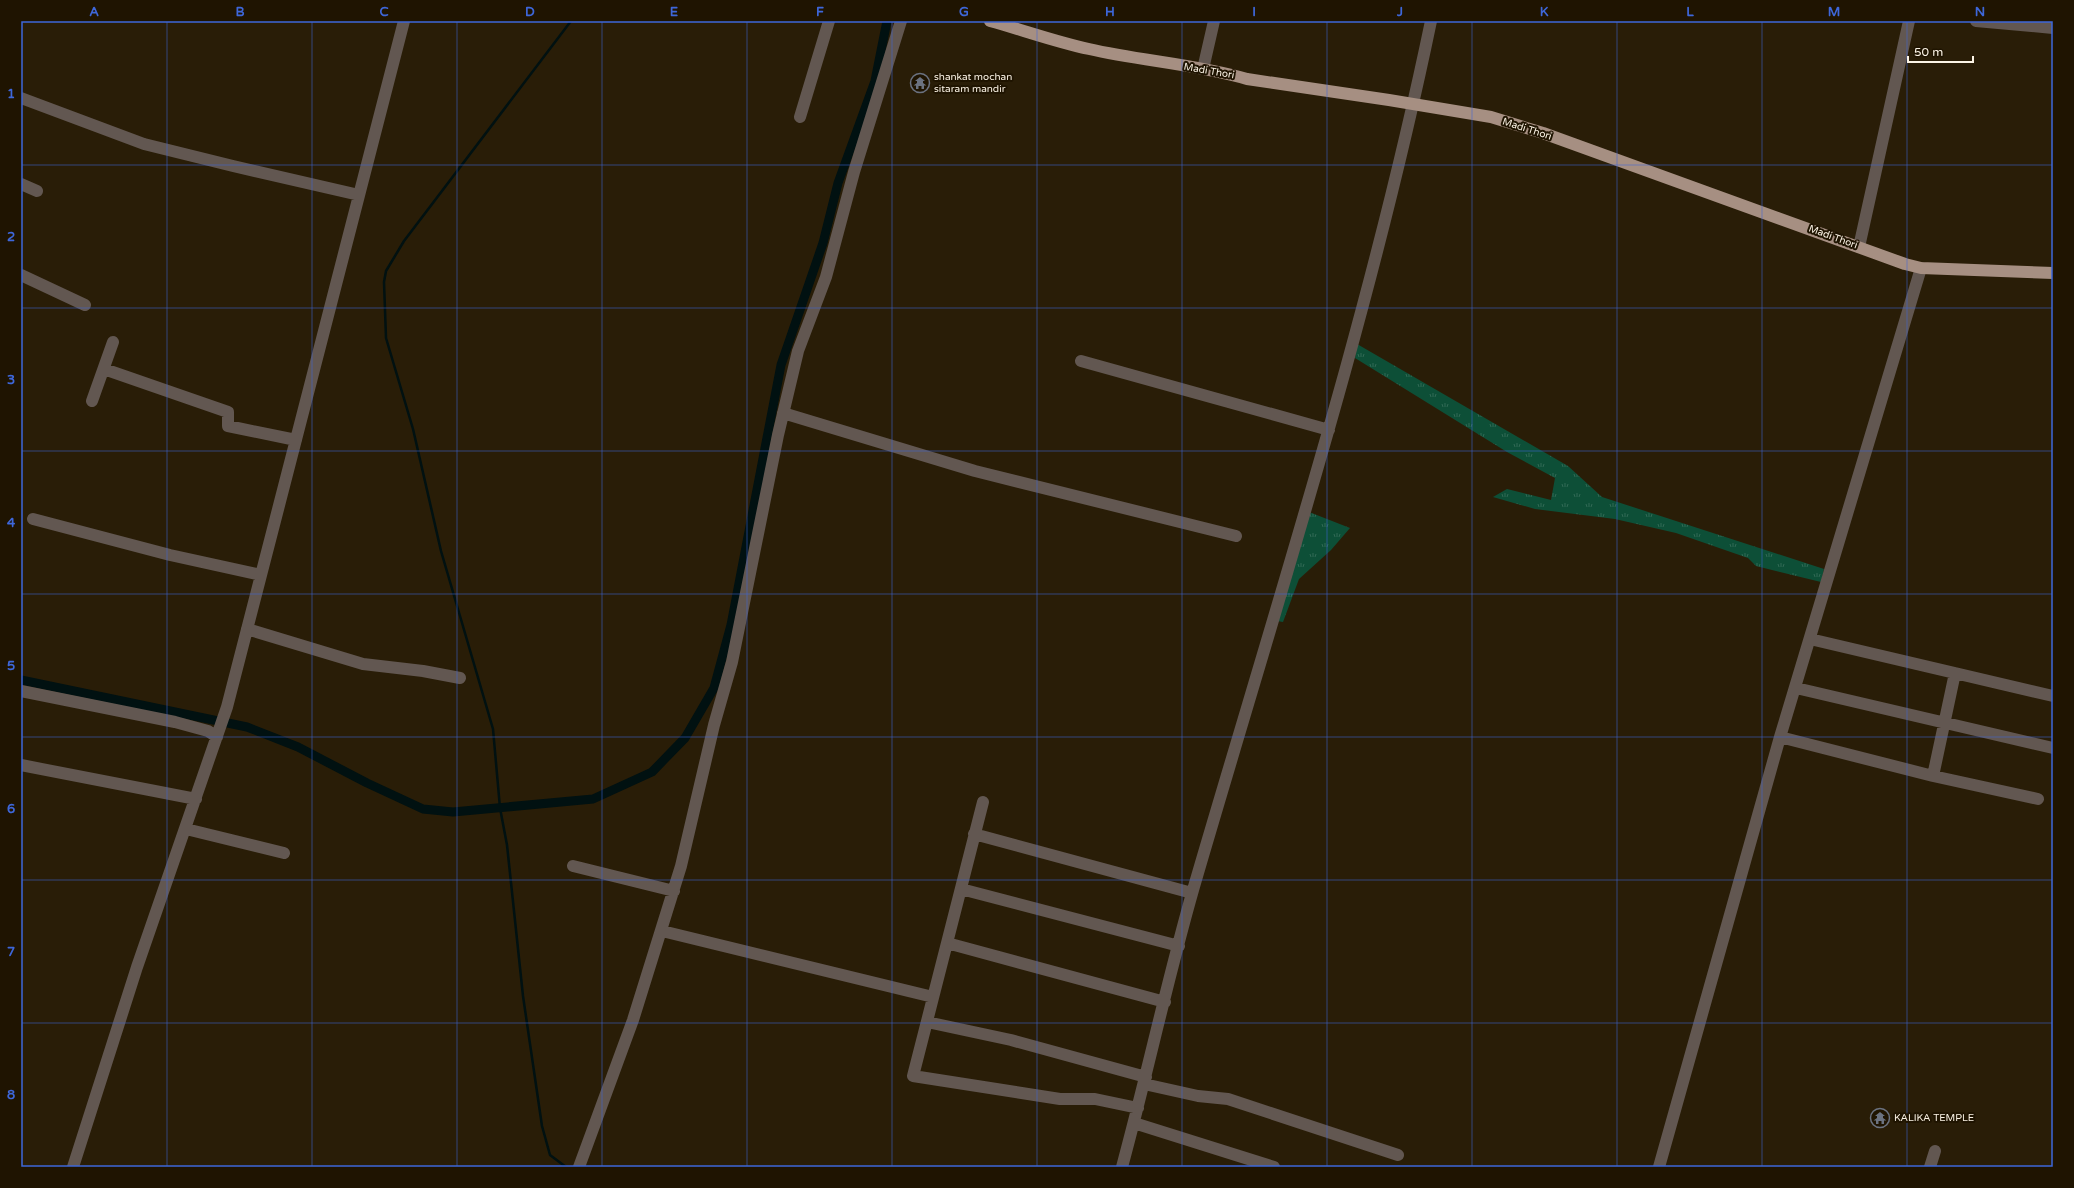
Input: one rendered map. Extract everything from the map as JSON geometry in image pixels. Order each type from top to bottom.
[{"type":"main road","name":"Madi Thori","points":[[990,21],[1088,49],[1225,73],[1247,79],[1491,117],[1921,268],[2053,273]]},
{"type":"street","points":[[73,1167],[137,967],[227,707],[404,21]]},
{"type":"street","points":[[800,117],[830,21]]},
{"type":"street","points":[[579,1167],[633,1020],[674,891],[714,725],[732,662],[783,413],[798,351],[826,277],[854,172],[902,21]]},
{"type":"street","points":[[1203,69],[1214,21]]},
{"type":"street","points":[[1122,1167],[1192,893],[1328,430],[1376,255],[1414,104],[1431,21]]},
{"type":"street","points":[[1859,247],[1909,21]]},
{"type":"street","points":[[1976,21],[2053,28]]},
{"type":"street","points":[[21,98],[144,144],[359,195]]},
{"type":"street","points":[[21,184],[37,191]]},
{"type":"street","points":[[1658,1167],[1780,737],[1796,688],[1921,268]]},
{"type":"street","points":[[21,275],[85,305]]},
{"type":"street","points":[[92,401],[113,342]]},
{"type":"street","points":[[1081,361],[1328,430]]},
{"type":"street","points":[[104,369],[228,412],[228,426],[296,440]]},
{"type":"street","points":[[783,413],[975,471],[1236,536]]},
{"type":"street","points":[[33,518],[170,555],[261,575]]},
{"type":"street","points":[[247,629],[363,664],[460,678]]},
{"type":"street","points":[[1810,639],[2053,696]]},
{"type":"street","points":[[1933,776],[1955,673]]},
{"type":"street","points":[[1796,688],[2053,748]]},
{"type":"street","points":[[21,691],[175,722],[218,735]]},
{"type":"street","points":[[1780,737],[1933,776],[2038,800]]},
{"type":"street","points":[[21,765],[196,799]]},
{"type":"street","points":[[983,802],[914,1076],[1060,1099],[1095,1098],[1138,1108]]},
{"type":"street","points":[[186,829],[284,853]]},
{"type":"street","points":[[974,834],[1192,893]]},
{"type":"street","points":[[573,866],[674,891]]},
{"type":"street","points":[[961,889],[1179,946]]},
{"type":"street","points":[[662,931],[933,997]]},
{"type":"street","points":[[947,943],[1165,1002]]},
{"type":"street","points":[[927,1022],[1011,1040],[1198,1096],[1228,1099],[1398,1155]]},
{"type":"street","points":[[1134,1123],[1274,1167]]},
{"type":"street","points":[[1930,1167],[1935,1151]]},
{"type":"green space","points":[[1357,344],[1568,466],[1602,497],[1824,569],[1821,582],[1756,566],[1748,558],[1676,533],[1615,519],[1535,509],[1493,497],[1507,489],[1551,500],[1555,478],[1507,452],[1355,358]]},
{"type":"green space","points":[[1309,512],[1350,528],[1331,550],[1299,579],[1283,622],[1277,621]]},
{"type":"waterway","points":[[566,1167],[550,1155],[542,1126],[523,996],[507,845],[500,808],[493,729],[441,551],[413,429],[386,338],[384,282],[386,271],[404,241],[571,21]]},
{"type":"waterway","points":[[21,680],[247,727],[298,747],[367,783],[423,809],[453,812],[593,799],[652,772],[685,738],[714,688],[731,625],[781,365],[823,243],[838,183],[875,81],[887,21]]},
{"type":"place","name":"shankat mochan sitaram mandir","points":[[920,83]]},
{"type":"place","name":"KALIKA TEMPLE","points":[[1880,1118]]}]
